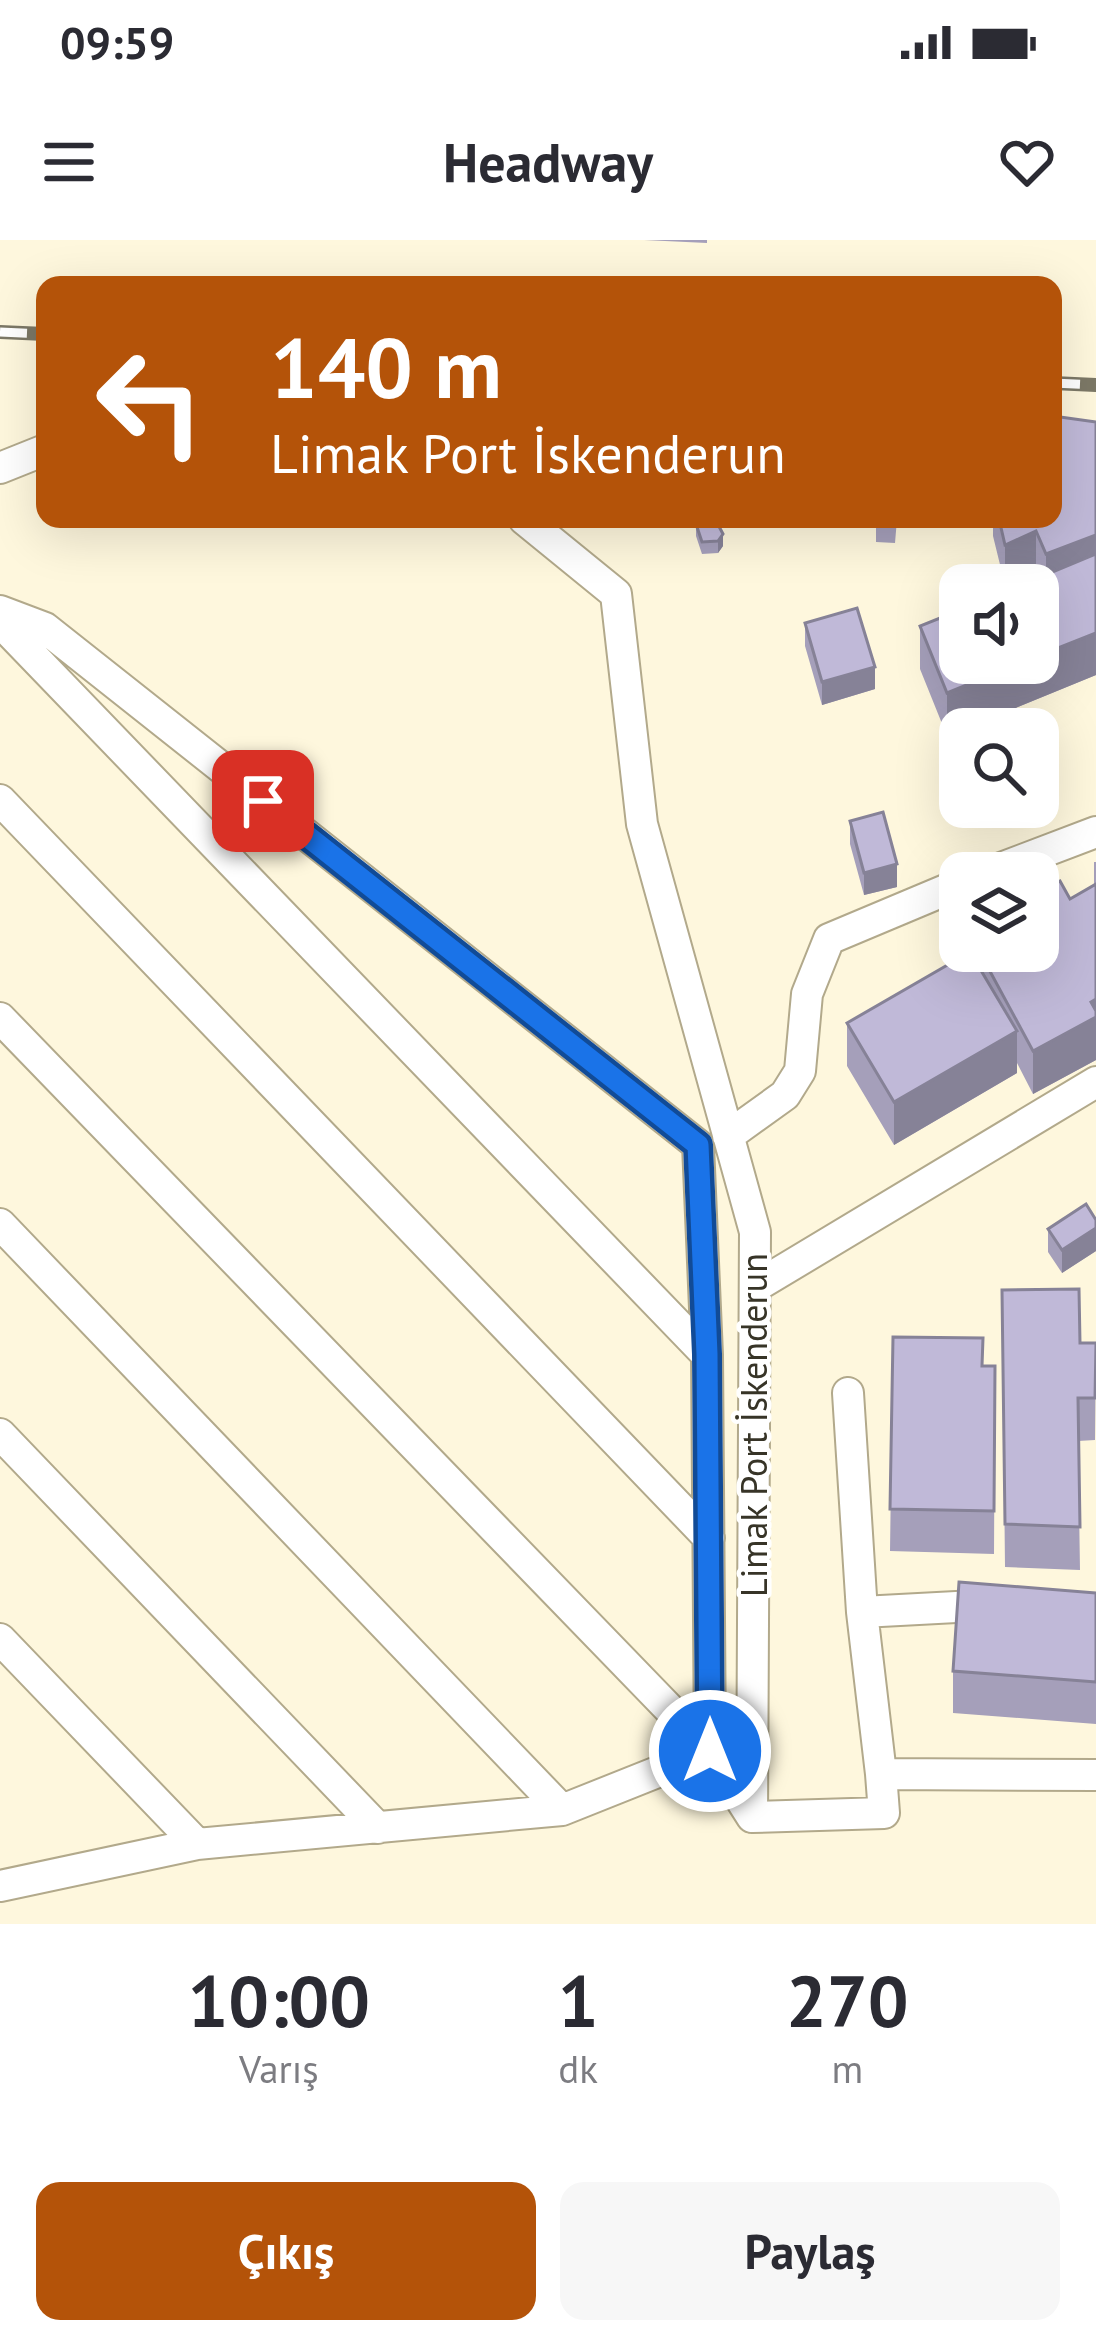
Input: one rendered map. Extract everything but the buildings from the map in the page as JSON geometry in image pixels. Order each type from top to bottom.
[{"type":"street","points":[[0,468],[36,454]]},
{"type":"street","name":"Limak Port İskenderun","points":[[535,528],[616,594],[641,824],[755,1232],[752,1817]]},
{"type":"street","name":"Limak Port İskenderun","points":[[0,611],[45,628],[698,1145],[707,1354],[710,1751]]},
{"type":"street","name":"Limak Port İskenderun","points":[[0,622],[707,1354]]},
{"type":"street","name":"Limak Port İskenderun","points":[[0,800],[709,1538]]},
{"type":"street","points":[[1043,852],[1096,832]]},
{"type":"street","points":[[728,1136],[784,1095],[800,1071],[807,994],[829,939],[859,922],[939,892]]},
{"type":"street","points":[[0,1018],[710,1751],[752,1817],[884,1813],[862,1612],[848,1393]]},
{"type":"street","points":[[755,1288],[1096,1082]]},
{"type":"street","points":[[0,1224],[562,1810]]},
{"type":"street","points":[[0,1434],[378,1828]]},
{"type":"street","points":[[862,1612],[1022,1604]]},
{"type":"street","points":[[0,1640],[197,1844]]},
{"type":"street","points":[[0,1855],[12,1883],[197,1844],[562,1810],[710,1751]]},
{"type":"street","points":[[881,1774],[1096,1775]]},
{"type":"railway","points":[[0,332],[36,334]]},
{"type":"railway","points":[[1062,383],[1096,385]]},
{"type":"route","points":[[263,801],[698,1145],[707,1354],[710,1751]]}]
